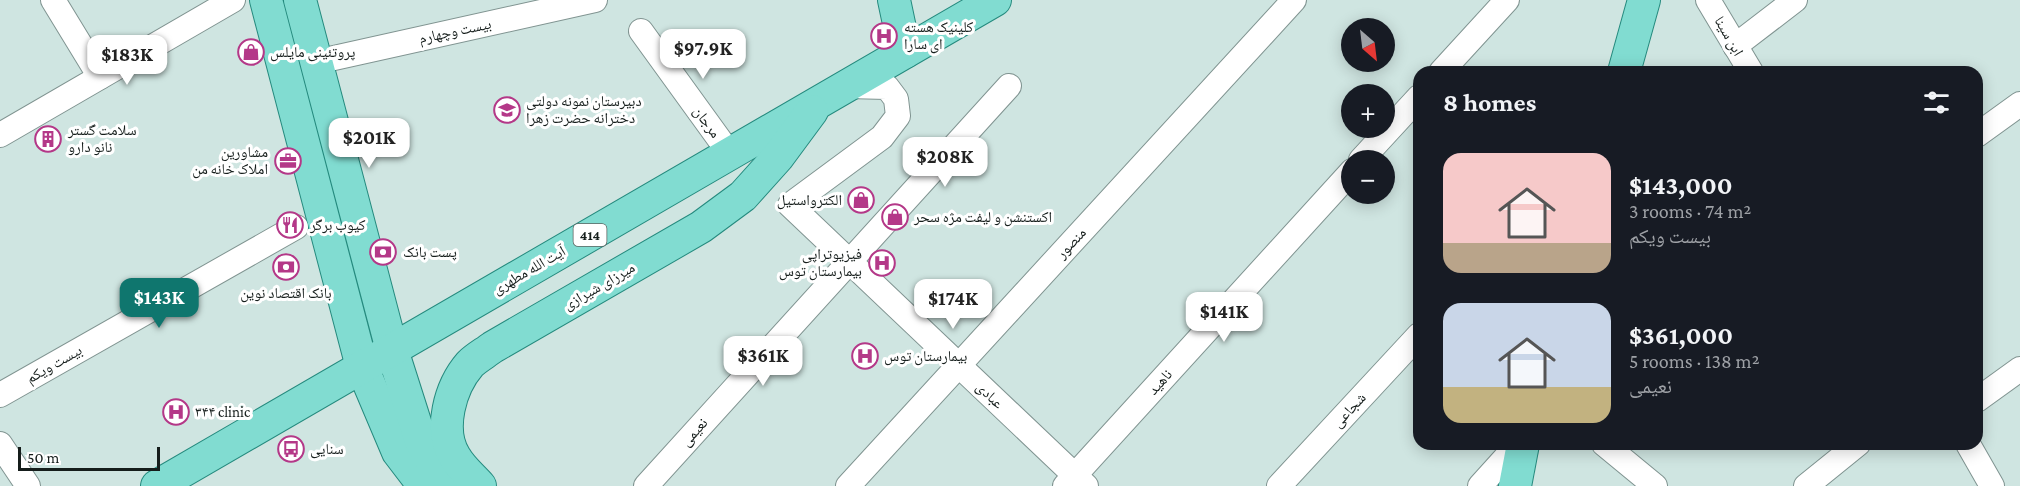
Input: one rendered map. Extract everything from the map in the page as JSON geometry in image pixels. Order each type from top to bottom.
[{"type":"main road","points":[[266,0],[362,367],[398,452],[424,486]]},
{"type":"main road","points":[[300,0],[392,350],[421,441],[431,459],[453,486]]},
{"type":"main road","points":[[894,0],[905,52]]},
{"type":"main road","name":"آیت الله مطهری","points":[[157,486],[995,0]]},
{"type":"main road","points":[[1626,66],[1644,0]]},
{"type":"main road","name":"میرزای شیرازی","points":[[480,486],[454,457],[449,441],[450,401],[471,363],[493,347],[701,227],[727,208],[743,196],[778,157],[818,103]]},
{"type":"main road","points":[[1515,486],[1520,450]]},
{"type":"street","points":[[53,0],[100,77]]},
{"type":"street","points":[[0,135],[233,0]]},
{"type":"street","name":"بیست وچهارم","points":[[316,62],[595,0]]},
{"type":"street","name":"منصور","points":[[848,486],[1294,0]]},
{"type":"street","points":[[1447,66],[1507,0]]},
{"type":"street","name":"ابن سینا","points":[[1708,0],[1747,66]]},
{"type":"street","points":[[1735,46],[1795,0]]},
{"type":"street","name":"مرجان","points":[[641,32],[730,154]]},
{"type":"street","name":"عبادی","points":[[847,86],[887,87],[896,99],[898,116],[882,137],[790,205],[959,365],[1075,482]]},
{"type":"street","name":"نعیمی","points":[[646,486],[1009,86]]},
{"type":"street","points":[[1370,150],[1413,104]]},
{"type":"street","points":[[1983,131],[2020,104]]},
{"type":"street","name":"ناهید","points":[[1075,482],[1341,183]]},
{"type":"street","name":"بیست ویکم","points":[[0,395],[296,227]]},
{"type":"street","name":"شجاعی","points":[[1279,486],[1413,341]]},
{"type":"street","points":[[1983,396],[2020,369]]},
{"type":"street","points":[[0,444],[28,486]]},
{"type":"street","points":[[1480,486],[1515,450]]},
{"type":"street","points":[[1611,450],[1655,486]]},
{"type":"street","points":[[1806,486],[1851,450]]},
{"type":"street","points":[[1971,450],[1992,486]]},
{"type":"place","name":"کلینیک هسته ای سارا","points":[[884,36]]},
{"type":"place","name":"پروتئینی مایلس","points":[[251,52]]},
{"type":"place","name":"دبیرستان نمونه دولتی دخترانه حضرت زهرا","points":[[507,110]]},
{"type":"place","name":"سلامت گستر نانو دارو","points":[[48,139]]},
{"type":"place","name":"مشاورین املاک خانه من","points":[[288,161]]},
{"type":"place","name":"الکترواستیل","points":[[861,200]]},
{"type":"place","name":"اکستنشن و لیفت مژه سحر","points":[[895,217]]},
{"type":"place","name":"کیوب برگر","points":[[290,225]]},
{"type":"place","name":"پست بانک","points":[[383,252]]},
{"type":"place","name":"فیزیوتراپی بیمارستان توس","points":[[882,263]]},
{"type":"place","name":"بانک اقتصاد نوین","points":[[286,267]]},
{"type":"place","name":"بیمارستان توس","points":[[865,356]]},
{"type":"place","name":"۳۴۴ clinic","points":[[176,412]]},
{"type":"place","name":"سنایی","points":[[291,449]]}]
